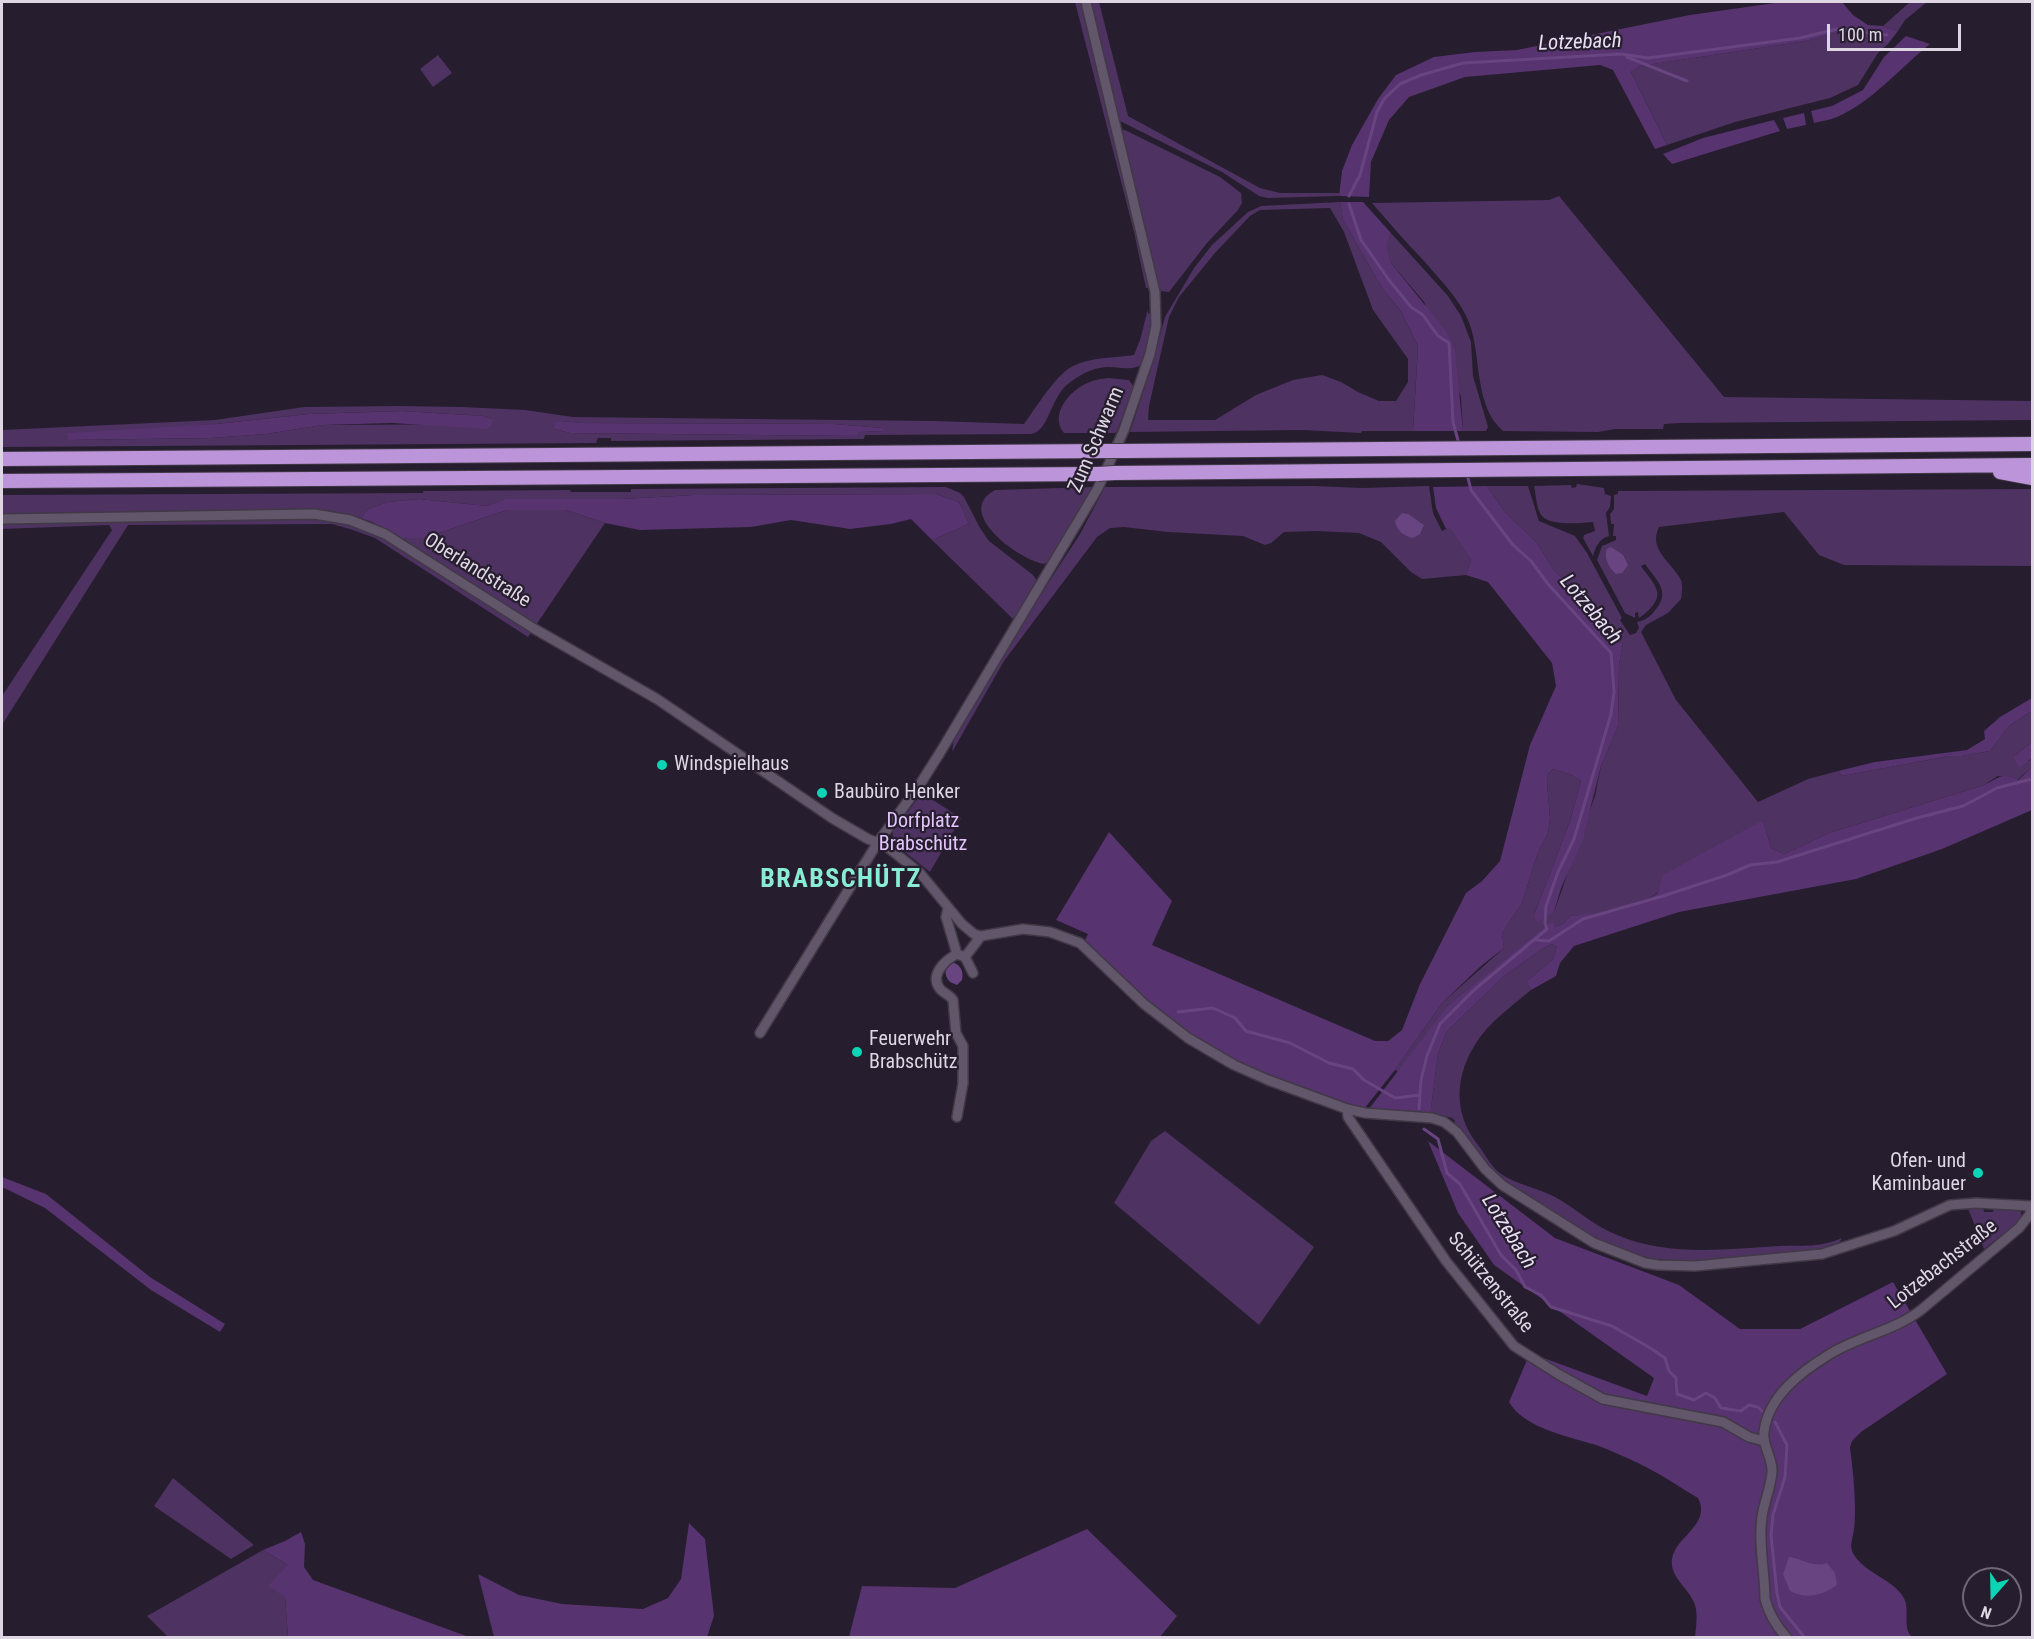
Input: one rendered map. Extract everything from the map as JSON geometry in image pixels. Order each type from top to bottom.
[{"type":"highway","points":[[2,459],[2032,444]]},
{"type":"highway","points":[[1965,465],[2032,478]]},
{"type":"highway","points":[[2,481],[2032,465]]},
{"type":"street","name":"Zum Schwarm","points":[[760,1033],[878,842],[919,786],[941,751],[1093,498],[1132,410],[1155,337],[1156,303],[1148,255],[1086,2]]},
{"type":"street","name":"Oberlandstraße","points":[[2,519],[314,514],[350,520],[369,526],[400,543],[533,628],[657,699],[832,818],[868,839],[886,846],[921,873],[962,924],[974,934],[981,936]]},
{"type":"street","points":[[948,908],[945,917],[961,956],[973,973]]},
{"type":"street","points":[[957,1117],[963,1083],[963,1046],[956,1033],[953,1000],[941,990],[938,983],[938,972],[946,960],[961,956],[981,936],[1023,929],[1050,932],[1080,943],[1144,1004],[1207,1050],[1268,1080],[1347,1109],[1365,1113],[1432,1118],[1444,1122],[1457,1132],[1485,1169],[1502,1185],[1593,1243],[1631,1258],[1658,1265],[1726,1264],[1822,1254],[1894,1231],[1950,1205],[2024,1204],[2031,1207]]},
{"type":"street","name":"Schützenstraße","points":[[1347,1109],[1348,1117],[1440,1252],[1514,1346],[1604,1399],[1723,1422],[1749,1437],[1764,1442]]},
{"type":"street","name":"Lotzebachstraße","points":[[1787,1638],[1772,1618],[1765,1599],[1761,1534],[1762,1516],[1772,1466],[1764,1442],[1766,1423],[1775,1402],[1800,1375],[1840,1348],[1912,1317],[2019,1228],[2030,1214],[2031,1207]]},
{"type":"green space","points":[[1075,2],[1083,2],[1151,287],[1146,288],[1134,232]]},
{"type":"green space","points":[[1091,2],[1099,2],[1128,116],[1260,188],[1280,193],[1339,193],[1339,196],[1268,198],[1259,196],[1222,172],[1118,120]]},
{"type":"green space","points":[[1910,2],[1927,2],[1905,20],[1898,31],[1883,26]]},
{"type":"green space","points":[[1839,32],[1858,37],[1882,39],[1887,45],[1878,53],[1858,85],[1830,98],[1735,122],[1667,145],[1631,72],[1640,66],[1806,41]]},
{"type":"green space","points":[[438,55],[452,73],[433,87],[420,69]]},
{"type":"green space","points":[[1121,130],[1220,177],[1241,193],[1242,203],[1238,210],[1207,243],[1169,292],[1161,291],[1158,285]]},
{"type":"green space","points":[[1559,196],[1724,397],[2032,401],[2032,420],[1679,423],[1664,424],[1663,429],[1615,429],[1598,432],[1503,431],[1494,421],[1483,397],[1474,341],[1463,309],[1444,284],[1372,203],[1549,200]]},
{"type":"green space","points":[[1340,202],[1343,220],[1382,288],[1401,311],[1418,346],[1413,431],[1362,431],[1361,433],[1302,430],[1130,432],[1165,317],[1194,268],[1212,245],[1248,212],[1261,206]],"holes":[[[1330,208],[1344,232],[1373,310],[1408,359],[1408,382],[1396,401],[1379,401],[1322,375],[1293,380],[1256,395],[1215,420],[1148,420],[1149,406],[1169,317],[1179,297],[1215,253],[1250,216],[1260,210]]]},
{"type":"green space","points":[[1391,233],[1448,296],[1461,316],[1471,342],[1473,376],[1488,427],[1486,431],[1463,431],[1461,397],[1424,302],[1391,263],[1385,245]]},
{"type":"green space","points":[[1148,309],[1148,313],[1152,315],[1153,325],[1143,364],[1130,368],[1111,367],[1091,370],[1077,378],[1068,384],[1057,397],[1042,427],[1031,434],[865,435],[864,439],[611,441],[611,438],[598,438],[596,443],[2,447],[2,430],[215,420],[304,407],[462,407],[525,410],[573,417],[1024,424],[1047,392],[1067,370],[1087,361],[1134,355]],"holes":[[[402,411],[484,416],[492,419],[492,424],[323,425],[266,434],[211,438],[68,440],[309,414]],[[561,421],[834,424],[883,428],[883,431],[860,432],[857,436],[570,433],[555,429]]]},
{"type":"green space","points":[[1108,378],[1129,380],[1134,387],[1117,431],[1115,433],[1064,433],[1059,419],[1067,398],[1085,384]]},
{"type":"green space","points":[[1577,484],[1604,488],[1605,494],[1611,496],[1610,507],[1606,513],[1609,536],[1598,543],[1593,556],[1583,538],[1584,535],[1595,531],[1593,522],[1564,523],[1549,520],[1540,513],[1537,503],[1534,486],[1571,485],[1572,488]]},
{"type":"green space","points":[[1315,486],[1362,488],[1429,486],[1433,513],[1442,531],[1450,527],[1471,560],[1466,575],[1422,579],[1411,572],[1381,542],[1359,533],[1284,532],[1265,545],[1243,536],[1124,527],[1110,528],[1097,537],[1004,661],[952,752],[954,738],[1024,620],[1080,534],[1105,487]]},
{"type":"green space","points":[[1487,486],[1528,486],[1539,521],[1575,536],[1587,553],[1622,618],[1620,620],[1630,635],[1636,633],[1639,628],[1637,622],[1648,618],[1656,609],[1662,597],[1662,591],[1645,564],[1641,566],[1654,584],[1657,599],[1639,618],[1638,612],[1635,613],[1635,618],[1625,613],[1597,560],[1602,546],[1616,540],[1616,536],[1613,536],[1614,524],[1611,524],[1610,514],[1614,509],[1614,495],[1618,494],[1618,491],[2032,489],[2032,566],[1844,565],[1819,555],[1784,512],[1659,527],[1656,535],[1658,549],[1681,580],[1681,599],[1668,613],[1646,625],[1641,632],[1676,700],[1758,802],[1808,779],[1838,771],[1842,776],[1949,756],[1990,751],[2010,725],[2032,711],[2032,742],[2013,757],[2029,761],[2032,758],[2032,767],[2017,780],[1998,776],[1984,785],[1829,833],[1784,854],[1771,848],[1763,820],[1644,902],[1611,913],[1571,916],[1555,927],[1554,921],[1448,1005],[1399,1072],[1395,1070],[1442,1003],[1504,948],[1502,933],[1522,903],[1538,852],[1548,833],[1550,818],[1547,782],[1548,774],[1553,769],[1572,775],[1581,781],[1570,821],[1534,915],[1554,912],[1595,796],[1601,766],[1618,726],[1619,664],[1623,643],[1617,642],[1607,634],[1585,600],[1553,569],[1537,543],[1504,511]]},
{"type":"green space","points":[[946,487],[964,497],[989,541],[1036,579],[1036,585],[1014,620],[932,540],[969,524],[959,502],[936,494],[694,495],[622,499],[504,499],[487,506],[419,499],[388,502],[368,509],[361,518],[332,511],[304,509],[2,515],[2,495],[570,490],[571,492],[631,492],[631,489]]},
{"type":"green space","points":[[1094,487],[1053,559],[1044,564],[1033,561],[1006,545],[985,522],[981,510],[984,499],[995,490]]},
{"type":"green space","points":[[507,510],[566,510],[605,523],[536,625],[403,541],[407,538],[424,538]]},
{"type":"green space","points":[[319,518],[343,521],[383,537],[532,631],[528,637],[375,538],[332,524],[128,525],[2,725],[2,696],[112,530],[109,525],[2,529],[2,524]]},
{"type":"green space","name":"Dorfplatz Brabschütz","points":[[922,793],[961,818],[930,872],[892,842],[893,831]]},
{"type":"green space","points":[[1552,944],[1557,947],[1553,959],[1526,982],[1531,990],[1483,1033],[1470,1053],[1461,1079],[1460,1093],[1464,1119],[1470,1132],[1495,1168],[1514,1181],[1555,1197],[1609,1231],[1636,1242],[1697,1250],[1811,1245],[1842,1238],[1838,1243],[1821,1250],[1693,1262],[1644,1258],[1595,1240],[1503,1182],[1454,1124],[1455,1121],[1452,1118],[1438,1114],[1435,1117],[1430,1116],[1438,1054],[1447,1031],[1503,977]]},
{"type":"green space","points":[[1165,1131],[1314,1247],[1259,1325],[1114,1203],[1151,1141]]},
{"type":"green space","points":[[1967,1206],[1983,1207],[1984,1212],[1993,1212],[1994,1207],[2016,1208],[2021,1211],[2021,1220],[1984,1249]]},
{"type":"green space","points":[[173,1478],[254,1545],[231,1559],[154,1506]]},
{"type":"green space","points":[[263,1550],[288,1565],[285,1597],[288,1637],[168,1637],[147,1616]]},
{"type":"shaded area","points":[[1782,2],[1842,2],[1853,15],[1868,25],[1883,26],[1898,31],[1887,45],[1881,39],[1858,37],[1839,32],[1806,41],[1640,66],[1631,72],[1667,145],[1655,149],[1613,70],[1600,65],[1465,77],[1409,97],[1389,120],[1371,162],[1369,197],[1339,196],[1342,171],[1352,145],[1378,99],[1396,75],[1434,57],[1517,50],[1690,15]]},
{"type":"shaded area","points":[[1906,36],[1930,44],[1862,103],[1837,117],[1814,123],[1811,111],[1832,106],[1863,90],[1884,57]]},
{"type":"shaded area","points":[[1804,113],[1806,125],[1787,129],[1783,118]]},
{"type":"shaded area","points":[[1774,120],[1780,131],[1672,164],[1663,154],[1703,138]]},
{"type":"shaded area","points":[[1340,202],[1363,202],[1391,233],[1386,245],[1391,263],[1445,330],[1455,350],[1463,431],[1413,431],[1418,346],[1401,311],[1382,288],[1343,220]]},
{"type":"shaded area","points":[[402,411],[484,416],[492,419],[492,424],[488,429],[392,423],[323,425],[266,434],[211,438],[68,440],[67,433],[217,424],[309,414]]},
{"type":"shaded area","points":[[561,421],[834,424],[883,428],[883,431],[860,432],[857,436],[570,433],[555,429],[554,423]]},
{"type":"shaded area","points":[[1487,486],[1504,511],[1537,543],[1553,569],[1585,600],[1607,634],[1617,642],[1623,643],[1619,664],[1618,726],[1601,766],[1582,842],[1561,888],[1554,912],[1538,922],[1534,915],[1570,821],[1581,781],[1572,775],[1553,769],[1548,774],[1547,782],[1550,818],[1548,833],[1538,852],[1522,903],[1502,933],[1504,948],[1442,1003],[1395,1070],[1364,1109],[1266,1075],[1210,1048],[1160,1012],[1084,942],[1088,934],[1056,920],[1109,832],[1172,901],[1152,945],[1375,1041],[1388,1041],[1402,1030],[1420,984],[1466,893],[1482,881],[1500,861],[1530,745],[1556,686],[1552,663],[1488,582],[1466,575],[1471,560],[1450,528],[1446,529],[1436,508],[1433,487]]},
{"type":"shaded area","points":[[936,494],[959,502],[969,524],[932,540],[911,519],[850,529],[791,520],[751,527],[640,530],[605,523],[566,510],[507,510],[424,538],[403,540],[361,518],[368,509],[388,502],[419,499],[487,506],[504,499],[622,499],[694,495]]},
{"type":"shaded area","points":[[1402,513],[1408,514],[1424,525],[1420,534],[1413,538],[1399,530],[1395,521]]},
{"type":"shaded area","points":[[1611,547],[1623,555],[1628,565],[1622,573],[1616,574],[1607,562],[1606,552]]},
{"type":"shaded area","points":[[2032,698],[2032,711],[2010,725],[1990,751],[1949,756],[1842,776],[1838,771],[1875,762],[1967,750],[1985,739],[1984,731],[2000,717]]},
{"type":"shaded area","points":[[2032,742],[2032,758],[2019,768],[2013,757]]},
{"type":"shaded area","points":[[2032,767],[2032,810],[1942,849],[1856,879],[1679,912],[1574,946],[1560,963],[1556,976],[1531,990],[1526,982],[1553,959],[1557,947],[1552,944],[1542,949],[1503,977],[1447,1031],[1438,1054],[1430,1116],[1369,1109],[1448,1005],[1554,920],[1555,927],[1571,916],[1617,911],[1644,902],[1658,893],[1663,875],[1763,820],[1771,848],[1784,854],[1829,833],[1984,785],[2000,777],[2008,776],[2018,780]]},
{"type":"shaded area","points":[[951,962],[957,964],[962,970],[962,980],[957,985],[950,982],[946,974],[946,969]]},
{"type":"shaded area","points":[[1428,1141],[1555,1238],[1679,1285],[1740,1329],[1800,1329],[1893,1282],[1947,1374],[1861,1432],[1852,1441],[1850,1447],[1855,1511],[1851,1547],[1857,1560],[1891,1584],[1902,1595],[1906,1606],[1907,1628],[1912,1637],[1695,1637],[1697,1617],[1695,1605],[1674,1572],[1672,1559],[1679,1544],[1697,1523],[1701,1507],[1698,1498],[1623,1456],[1537,1425],[1516,1411],[1509,1402],[1530,1353],[1647,1396],[1654,1378],[1494,1265],[1458,1213]]},
{"type":"shaded area","points":[[2,1177],[46,1194],[150,1277],[225,1324],[220,1332],[151,1290],[45,1208],[2,1187]]},
{"type":"shaded area","points":[[689,1523],[705,1539],[714,1616],[707,1637],[494,1637],[478,1574],[519,1595],[562,1604],[643,1609],[668,1598],[681,1579]]},
{"type":"shaded area","points":[[1087,1529],[1177,1616],[1160,1637],[849,1637],[862,1586],[955,1588]]},
{"type":"shaded area","points":[[301,1532],[305,1544],[304,1567],[313,1580],[469,1637],[288,1637],[285,1597],[268,1586],[288,1565],[263,1550]]},
{"type":"shaded area","points":[[1789,1557],[1813,1564],[1827,1563],[1835,1573],[1837,1585],[1808,1596],[1790,1591],[1783,1574]]},
{"type":"waterway","name":"Lotzebach","points":[[1349,196],[1360,175],[1377,112],[1384,99],[1400,84],[1421,75],[1463,63],[1621,54],[1648,58],[1800,38],[1837,29],[1887,35]]},
{"type":"waterway","points":[[1627,57],[1687,81]]},
{"type":"waterway","name":"Lotzebach","points":[[1349,204],[1361,240],[1389,280],[1411,307],[1423,315],[1438,336],[1449,343],[1453,422],[1459,444]]},
{"type":"waterway","name":"Lotzebach","points":[[1419,1109],[1421,1080],[1427,1056],[1440,1024],[1474,990],[1547,929],[1546,906],[1558,872],[1574,839],[1611,714],[1614,692],[1611,653],[1548,584],[1531,561],[1513,545],[1471,490],[1467,474]]},
{"type":"waterway","points":[[1536,940],[1549,941],[1583,919],[1663,896],[1750,865],[1777,862],[1963,806],[1997,788],[2032,779]]},
{"type":"waterway","points":[[1178,1012],[1213,1008],[1235,1018],[1246,1031],[1290,1043],[1329,1063],[1353,1069],[1364,1080],[1395,1098],[1420,1095]]},
{"type":"waterway","name":"Lotzebach","points":[[1424,1129],[1438,1139],[1447,1173],[1460,1184],[1501,1255],[1516,1270],[1525,1287],[1541,1295],[1551,1307],[1612,1326],[1665,1358],[1669,1371],[1676,1378],[1677,1394],[1694,1400],[1706,1393],[1715,1398],[1721,1408],[1741,1411],[1749,1405],[1758,1407],[1762,1411]]},
{"type":"waterway","name":"Lotzebach","points":[[1775,1422],[1787,1445],[1785,1477],[1773,1515],[1771,1535],[1777,1593],[1780,1607],[1805,1638]]},
{"type":"place","name":"Windspielhaus","points":[[662,765]]},
{"type":"place","name":"Baubüro Henker","points":[[822,793]]},
{"type":"place","name":"Feuerwehr Brabschütz","points":[[857,1052]]},
{"type":"place","name":"Ofen- und Kaminbauer","points":[[1978,1173]]},
{"type":"district","name":"BRABSCHÜTZ","points":[[841,880]]}]
